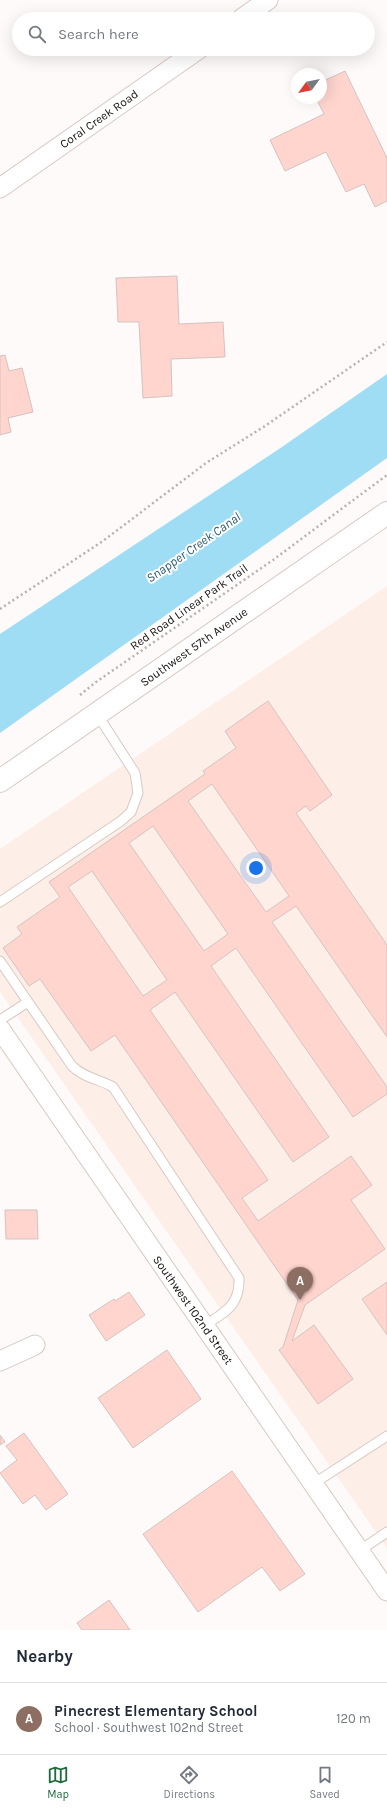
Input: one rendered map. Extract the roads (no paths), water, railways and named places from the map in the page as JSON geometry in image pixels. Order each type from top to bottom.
[{"type":"main road","name":"Southwest 57th Avenue","points":[[0,781],[387,513]]},
{"type":"street","points":[[251,12],[268,0]]},
{"type":"street","name":"Coral Creek Road","points":[[0,188],[189,56]]},
{"type":"street","name":"Southwest 102nd Street","points":[[0,1029],[387,1591]]},
{"type":"street","points":[[0,1361],[36,1345]]},
{"type":"lane","points":[[0,902],[121,821],[130,812],[138,793],[135,773],[97,714]]},
{"type":"lane","points":[[0,961],[72,1066],[77,1071],[90,1078],[104,1082],[113,1087],[239,1278],[239,1290],[234,1304],[204,1326]]},
{"type":"lane","points":[[0,1020],[28,1002]]},
{"type":"lane","points":[[313,1484],[387,1436]]},
{"type":"lane","points":[[359,1551],[387,1532]]},
{"type":"water","name":"Snapper Creek Canal","points":[[387,374],[387,458],[0,733],[0,634],[279,449]]},
{"type":"place","name":"Pinecrest Elementary School","points":[[300,1300]]}]
